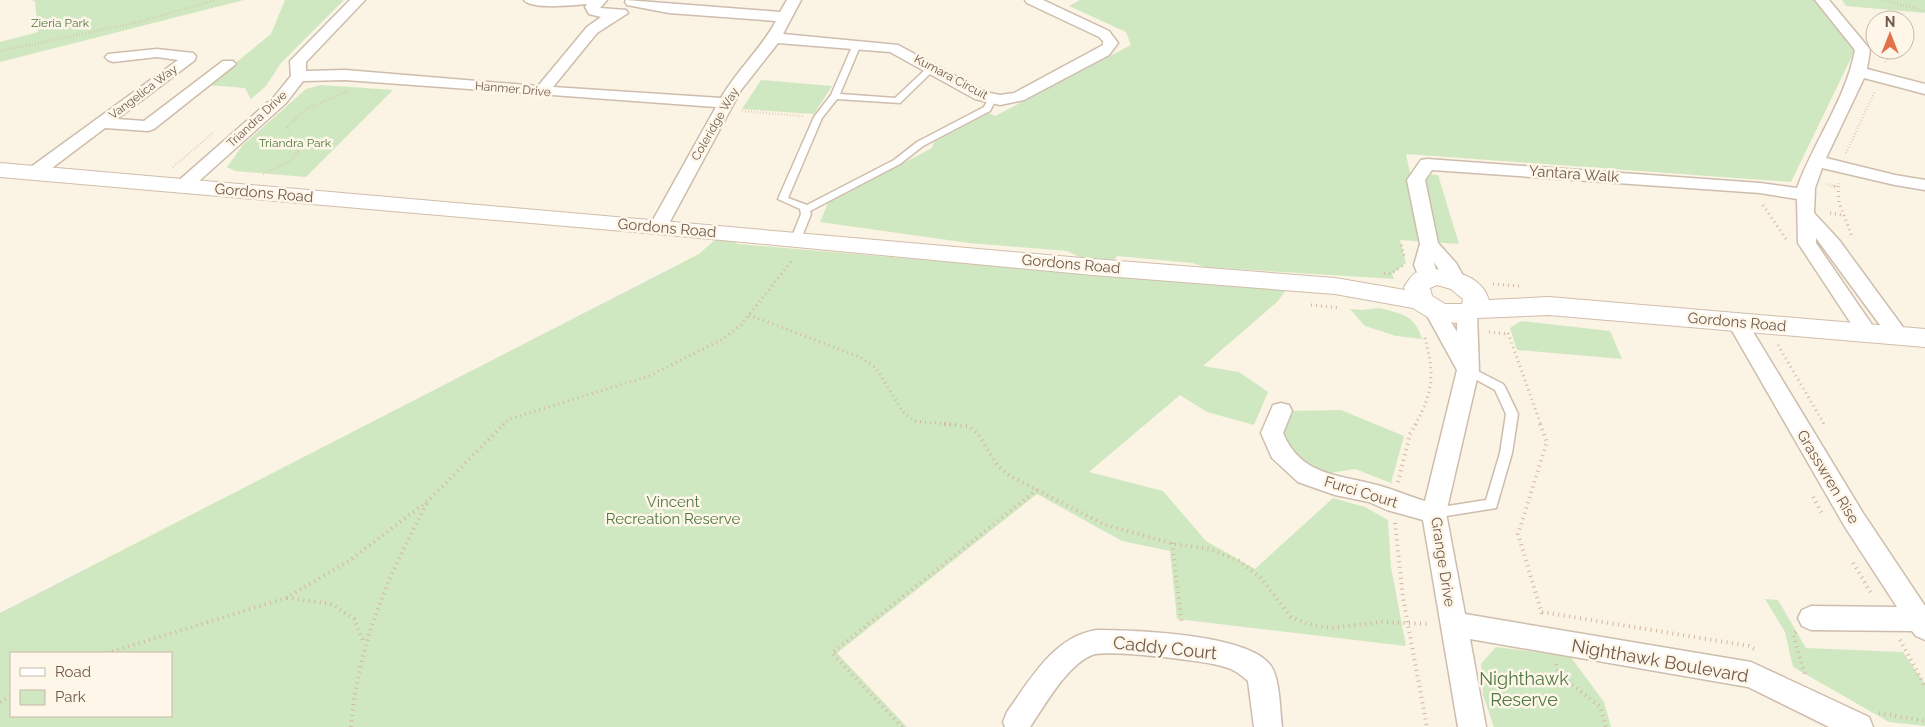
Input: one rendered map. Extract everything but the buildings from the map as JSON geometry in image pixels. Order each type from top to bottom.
[{"type":"street","name":"Triandra Drive","points":[[177,177],[280,100],[299,76],[298,61],[358,0]]},
{"type":"street","points":[[531,0],[594,5],[605,14],[626,7],[786,16]]},
{"type":"street","name":"Coleridge Way","points":[[658,226],[732,107],[734,90],[774,38],[794,0]]},
{"type":"street","name":"Kumara Circuit","points":[[774,38],[893,48],[980,96],[992,99],[1010,99],[1018,97],[1110,48],[1112,43],[1110,38],[1104,34],[1032,0]]},
{"type":"street","points":[[1822,0],[1863,50],[1859,72],[1816,161],[1806,188],[1807,242],[1867,332]]},
{"type":"street","points":[[592,30],[594,5]]},
{"type":"street","points":[[542,91],[592,30],[626,7]]},
{"type":"street","name":"Vangelica Way","points":[[34,173],[187,60],[188,56],[149,54],[113,57]]},
{"type":"street","points":[[102,123],[148,126],[228,64]]},
{"type":"street","points":[[1859,72],[1925,89]]},
{"type":"street","name":"Hanmer Drive","points":[[299,76],[345,75],[732,107]]},
{"type":"street","points":[[1816,161],[1857,172],[1925,185]]},
{"type":"street","name":"Yantara Walk","points":[[1422,287],[1424,265],[1429,244],[1416,180],[1427,164],[1760,188],[1806,196]]},
{"type":"street","name":"Gordons Road","points":[[0,170],[34,173],[177,177],[241,191],[658,226],[795,249],[1093,267],[1335,286],[1422,287]]},
{"type":"street","points":[[1807,216],[1832,244],[1898,335]]},
{"type":"street","name":"Yantara Walk","points":[[1429,244],[1449,267],[1466,298]]},
{"type":"street","points":[[1446,278],[1466,298],[1451,315],[1422,287],[1446,278]]},
{"type":"street","points":[[1422,287],[1468,370]]},
{"type":"street","name":"Gordons Road","points":[[1466,298],[1549,306],[1742,332],[1867,332],[1925,338]]},
{"type":"street","name":"Grange Drive","points":[[1466,298],[1468,370],[1434,513],[1472,727]]},
{"type":"street","name":"Grasswren Rise","points":[[1742,332],[1854,520],[1922,624]]},
{"type":"street","name":"Furci Court","points":[[1280,411],[1272,433],[1280,452],[1306,475],[1335,486],[1373,493],[1396,503],[1434,513]]},
{"type":"street","points":[[1811,618],[1922,624]]},
{"type":"street","name":"Nighthawk Boulevard","points":[[1453,624],[1751,675],[1859,727]]},
{"type":"street","name":"Caddy Court","points":[[1018,722],[1052,672],[1078,649],[1091,642],[1112,641],[1225,654],[1246,663],[1261,674],[1268,727]]},
{"type":"lane","points":[[795,249],[806,214],[804,207],[783,199],[818,117],[835,96],[857,44]]},
{"type":"lane","points":[[835,96],[897,101],[932,68]]},
{"type":"lane","points":[[805,210],[897,162],[920,144],[987,109],[992,99]]},
{"type":"lane","points":[[1434,513],[1491,504],[1506,453],[1512,414],[1499,387],[1468,370]]},
{"type":"path","points":[[0,51],[139,22],[216,0]]},
{"type":"path","points":[[1883,0],[1925,11]]},
{"type":"path","points":[[1888,1],[1895,0]]},
{"type":"path","points":[[241,191],[256,177],[289,162],[298,152],[296,144],[286,127],[296,117],[306,110],[352,89]]},
{"type":"path","points":[[1845,155],[1876,89]]},
{"type":"path","points":[[732,107],[818,117]]},
{"type":"path","points":[[177,177],[220,127]]},
{"type":"path","points":[[1847,180],[1838,182],[1837,187],[1842,215],[1854,241]]},
{"type":"path","points":[[1760,200],[1786,240]]},
{"type":"path","points":[[1401,244],[1422,287]]},
{"type":"path","points":[[110,652],[286,598],[349,561],[429,500],[509,419],[661,371],[690,354],[721,340],[741,325],[795,249]]},
{"type":"path","points":[[749,315],[844,349],[860,357],[876,368],[903,412],[914,421],[968,426],[978,434],[998,466],[1010,476],[1103,524],[1172,543],[1210,549],[1239,561],[1260,577],[1291,617],[1308,624],[1331,628],[1382,622],[1453,624]]},
{"type":"path","points":[[1506,328],[1547,442],[1518,534],[1559,674],[1600,707],[1606,727]]},
{"type":"path","points":[[1742,332],[1778,344],[1787,345]]},
{"type":"path","points":[[1778,344],[1827,429]]},
{"type":"path","points":[[902,727],[832,653],[1038,489]]},
{"type":"path","points":[[351,727],[352,698],[364,644],[377,607],[399,556],[429,500]]},
{"type":"path","points":[[1172,543],[1182,625]]},
{"type":"path","points":[[286,598],[332,604],[354,619],[364,644]]},
{"type":"path","points":[[1805,676],[1793,634],[1811,618]]},
{"type":"green space","name":"Zieria Park","points":[[30,0],[244,0],[0,62],[0,42],[38,32],[35,1]]},
{"type":"green space","points":[[285,0],[344,0],[281,63],[266,86],[251,99],[245,88],[208,85],[271,34]]},
{"type":"green space","points":[[1080,0],[1814,0],[1850,44],[1854,52],[1791,182],[1406,154],[1410,173],[1438,175],[1459,244],[1400,240],[1406,263],[1392,274],[1394,279],[1205,267],[1192,263],[1117,256],[1114,260],[1080,257],[1067,251],[969,243],[820,222],[828,203],[932,148],[934,142],[989,113],[995,116],[1131,45],[1126,32],[1069,6]]},
{"type":"green space","points":[[1842,0],[1925,0],[1925,13],[1915,12],[1915,10],[1846,6]]},
{"type":"green space","points":[[761,80],[832,86],[814,114],[742,109]]},
{"type":"green space","name":"Triandra Park","points":[[321,85],[393,90],[306,177],[235,171],[227,167],[243,145],[306,89]]},
{"type":"green space","name":"Vincent Recreation Reserve","points":[[717,238],[732,240],[738,244],[1066,272],[1289,286],[1277,302],[1203,366],[1239,372],[1268,392],[1254,425],[1207,412],[1180,395],[1089,472],[1163,491],[1206,541],[1255,569],[1333,498],[1365,507],[1388,520],[1391,567],[1406,646],[1177,619],[1170,551],[1122,541],[1037,494],[837,653],[907,727],[0,727],[0,613],[699,254]]},
{"type":"green space","points":[[1379,308],[1401,314],[1411,320],[1416,325],[1422,339],[1396,336],[1365,326],[1350,309]]},
{"type":"green space","points":[[1521,321],[1610,331],[1622,359],[1517,350],[1510,328]]},
{"type":"green space","points":[[1341,410],[1404,436],[1391,483],[1355,469],[1330,473],[1301,462],[1279,435],[1291,411]]},
{"type":"green space","points":[[1765,599],[1778,600],[1806,648],[1903,652],[1925,684],[1925,726],[1889,722],[1793,667],[1785,632]]},
{"type":"green space","name":"Nighthawk Reserve","points":[[1496,647],[1570,656],[1604,702],[1611,727],[1494,727],[1483,695],[1481,664]]}]
